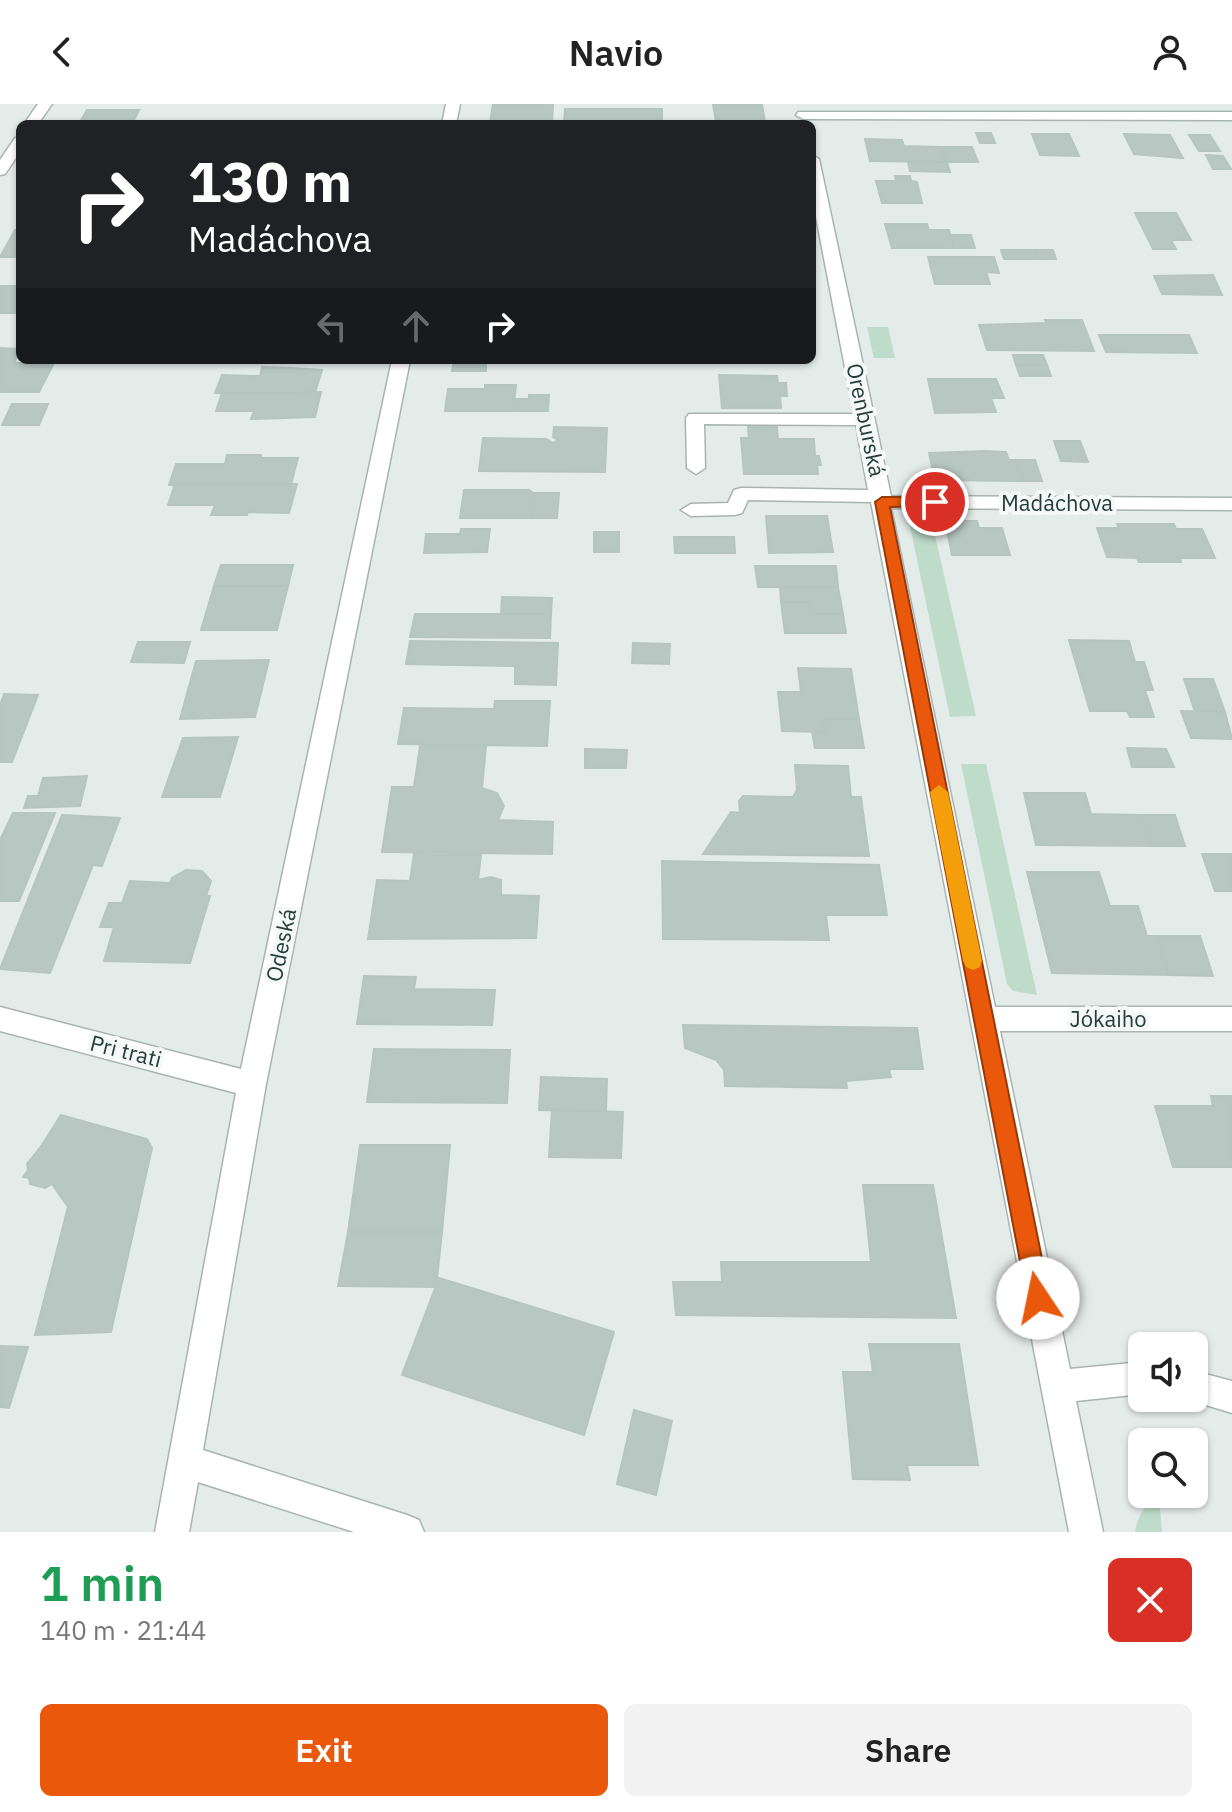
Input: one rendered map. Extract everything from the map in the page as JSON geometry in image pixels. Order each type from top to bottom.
[{"type":"street","points":[[803,114],[1232,116]]},
{"type":"street","points":[[0,171],[16,147]]},
{"type":"street","name":"Orenburská","points":[[816,178],[1086,1532]]},
{"type":"street","name":"Odeská","points":[[172,1532],[252,1084],[400,364]]},
{"type":"street","points":[[696,468],[695,418],[866,420]]},
{"type":"street","name":"Madáchova","points":[[691,510],[735,509],[741,494],[1232,504]]},
{"type":"street","name":"Pri trati","points":[[0,1019],[252,1084]]},
{"type":"street","name":"Jókaiho","points":[[984,1019],[1232,1019]]},
{"type":"street","points":[[1056,1387],[1128,1379]]},
{"type":"street","points":[[1208,1391],[1232,1397]]},
{"type":"street","points":[[183,1460],[407,1532]]},
{"type":"green space","points":[[867,327],[888,327],[895,358],[874,358]]},
{"type":"green space","points":[[931,518],[976,716],[950,717],[910,526],[917,519]]},
{"type":"green space","points":[[961,764],[986,764],[1037,995],[1013,991],[1007,984]]},
{"type":"green space","points":[[1145,1508],[1160,1508],[1162,1532],[1135,1532]]},
{"type":"building","points":[[493,104],[553,104],[552,120],[490,120]]},
{"type":"building","points":[[713,104],[762,104],[765,120],[716,120]]},
{"type":"building","points":[[565,109],[662,109],[662,120],[564,120]]},
{"type":"building","points":[[87,110],[139,110],[134,120],[81,120]]},
{"type":"building","points":[[976,133],[991,133],[995,143],[980,143]]},
{"type":"building","points":[[1032,134],[1069,134],[1079,156],[1040,155]]},
{"type":"building","points":[[1124,134],[1170,135],[1183,158],[1134,154]]},
{"type":"building","points":[[1189,135],[1210,135],[1220,151],[1199,151]]},
{"type":"building","points":[[865,139],[902,140],[904,146],[941,147],[946,162],[870,161]]},
{"type":"building","points":[[941,147],[972,147],[978,162],[947,162]]},
{"type":"building","points":[[1206,155],[1223,156],[1231,169],[1213,169]]},
{"type":"building","points":[[908,162],[947,162],[950,172],[910,171]]},
{"type":"building","points":[[895,176],[910,176],[911,181],[917,182],[922,203],[882,203],[876,181],[896,181]]},
{"type":"building","points":[[1135,213],[1176,213],[1191,240],[1171,240],[1176,249],[1153,249]]},
{"type":"building","points":[[885,224],[927,224],[929,230],[949,230],[954,248],[892,248]]},
{"type":"building","points":[[15,230],[16,230],[16,257],[0,257]]},
{"type":"building","points":[[951,235],[971,235],[975,248],[954,248]]},
{"type":"building","points":[[1001,250],[1035,250],[1038,259],[1004,259]]},
{"type":"building","points":[[1035,250],[1053,250],[1056,259],[1038,259]]},
{"type":"building","points":[[928,257],[994,257],[999,273],[986,272],[990,284],[935,284]]},
{"type":"building","points":[[1213,275],[1222,295],[1162,294],[1154,276]]},
{"type":"building","points":[[0,286],[16,286],[15,313],[0,313]]},
{"type":"building","points":[[1045,320],[1082,320],[1094,351],[987,350],[979,325],[1047,323]]},
{"type":"building","points":[[1099,335],[1189,335],[1197,353],[1106,352]]},
{"type":"building","points":[[0,348],[16,349],[16,364],[53,364],[39,392],[0,392]]},
{"type":"building","points":[[1013,355],[1043,355],[1047,365],[1016,365]]},
{"type":"building","points":[[453,364],[486,364],[486,371],[452,371]]},
{"type":"building","points":[[1016,365],[1047,365],[1051,376],[1020,376]]},
{"type":"building","points":[[262,367],[322,370],[315,393],[215,393],[222,375],[260,376]]},
{"type":"building","points":[[719,375],[777,376],[778,383],[786,383],[787,396],[780,396],[781,408],[722,408]]},
{"type":"building","points":[[928,379],[996,379],[1004,398],[991,398],[996,412],[935,413]]},
{"type":"building","points":[[485,385],[516,385],[513,411],[445,411],[448,389],[485,389]]},
{"type":"building","points":[[321,392],[315,417],[251,419],[254,411],[216,411],[222,393]]},
{"type":"building","points":[[529,395],[549,395],[548,411],[513,411],[515,399],[529,399]]},
{"type":"building","points":[[12,404],[48,404],[39,425],[2,425]]},
{"type":"building","points":[[554,427],[607,428],[605,472],[479,471],[483,438],[546,439],[553,443],[558,440],[553,437]]},
{"type":"building","points":[[748,427],[777,427],[778,439],[814,439],[815,456],[819,456],[821,465],[817,465],[818,474],[744,474],[741,438],[749,438]]},
{"type":"building","points":[[1054,441],[1080,441],[1088,462],[1061,461]]},
{"type":"building","points":[[1006,452],[1009,460],[1016,460],[1023,481],[935,480],[929,453]]},
{"type":"building","points":[[227,455],[298,458],[291,484],[169,485],[176,464],[225,464]]},
{"type":"building","points":[[1016,460],[1035,460],[1042,481],[1023,481]]},
{"type":"building","points":[[175,484],[297,484],[289,513],[211,515],[215,505],[168,505]]},
{"type":"building","points":[[464,490],[529,490],[533,493],[531,518],[460,518]]},
{"type":"building","points":[[533,493],[559,493],[557,518],[531,518]]},
{"type":"building","points":[[766,516],[827,516],[833,552],[769,553]]},
{"type":"building","points":[[945,521],[977,521],[979,528],[1002,528],[1010,555],[952,555]]},
{"type":"building","points":[[1117,524],[1174,524],[1176,529],[1202,529],[1215,558],[1139,562],[1137,558],[1107,557],[1097,528],[1119,528]]},
{"type":"building","points":[[461,529],[490,529],[487,552],[424,553],[426,534],[460,534]]},
{"type":"building","points":[[594,532],[619,532],[619,552],[594,552]]},
{"type":"building","points":[[674,537],[734,537],[735,553],[675,553]]},
{"type":"building","points":[[221,565],[293,565],[288,586],[214,586]]},
{"type":"building","points":[[755,566],[836,566],[838,587],[758,587]]},
{"type":"building","points":[[214,586],[288,586],[277,630],[201,630]]},
{"type":"building","points":[[780,587],[838,587],[843,614],[812,614],[811,602],[781,602]]},
{"type":"building","points":[[502,597],[552,598],[551,614],[501,614]]},
{"type":"building","points":[[781,602],[811,602],[812,614],[843,614],[846,633],[785,633]]},
{"type":"building","points":[[415,614],[551,614],[550,638],[410,637]]},
{"type":"building","points":[[1069,640],[1129,641],[1135,662],[1144,662],[1153,690],[1145,690],[1154,717],[1130,717],[1127,711],[1090,711]]},
{"type":"building","points":[[410,641],[558,643],[556,685],[515,684],[515,666],[406,664]]},
{"type":"building","points":[[138,642],[190,642],[184,663],[131,662]]},
{"type":"building","points":[[633,643],[670,644],[669,664],[632,663]]},
{"type":"building","points":[[269,660],[255,717],[180,719],[196,661]]},
{"type":"building","points":[[798,668],[851,669],[859,719],[823,719],[825,732],[782,731],[778,692],[801,692]]},
{"type":"building","points":[[1184,679],[1213,679],[1225,712],[1195,712]]},
{"type":"building","points":[[4,694],[38,695],[12,762],[0,762],[0,705]]},
{"type":"building","points":[[495,701],[550,701],[547,746],[398,744],[404,708],[494,709]]},
{"type":"building","points":[[1181,711],[1225,712],[1232,739],[1191,738]]},
{"type":"building","points":[[823,719],[859,719],[864,748],[815,748],[812,731],[825,732]]},
{"type":"building","points":[[238,737],[220,797],[162,797],[183,738]]},
{"type":"building","points":[[420,746],[486,746],[482,788],[497,793],[504,806],[498,820],[553,822],[552,854],[382,852],[392,787],[414,787]]},
{"type":"building","points":[[1127,748],[1166,749],[1174,767],[1132,767]]},
{"type":"building","points":[[585,749],[627,750],[626,768],[585,768]]},
{"type":"building","points":[[795,765],[848,766],[851,797],[861,797],[869,856],[703,854],[731,812],[740,813],[739,801],[743,796],[793,797],[797,790]]},
{"type":"building","points":[[87,776],[80,806],[24,808],[28,796],[38,796],[43,778]]},
{"type":"building","points":[[1024,793],[1085,793],[1091,814],[1141,815],[1152,846],[1036,845]]},
{"type":"building","points":[[13,813],[55,813],[19,901],[0,901],[0,840]]},
{"type":"building","points":[[62,815],[120,818],[102,866],[93,865],[50,973],[0,969]]},
{"type":"building","points":[[1141,815],[1175,815],[1185,846],[1152,846]]},
{"type":"building","points":[[414,854],[481,855],[478,880],[491,877],[501,880],[501,895],[539,896],[536,938],[368,939],[377,880],[410,881]]},
{"type":"building","points":[[1202,854],[1232,854],[1232,891],[1215,891]]},
{"type":"building","points":[[662,861],[879,865],[887,915],[826,915],[829,940],[663,939]]},
{"type":"building","points":[[186,870],[202,871],[211,881],[206,896],[210,896],[190,963],[104,961],[114,927],[100,927],[109,903],[122,903],[130,881],[170,883],[172,878]]},
{"type":"building","points":[[1027,872],[1099,872],[1110,906],[1138,906],[1147,936],[1157,936],[1169,975],[1052,973]]},
{"type":"building","points":[[1157,936],[1200,936],[1213,976],[1169,975]]},
{"type":"building","points":[[364,976],[416,977],[414,989],[495,990],[492,1025],[357,1024]]},
{"type":"building","points":[[683,1025],[917,1028],[923,1069],[889,1069],[891,1077],[846,1081],[847,1088],[725,1086],[724,1070],[716,1060],[685,1048]]},
{"type":"building","points":[[374,1049],[510,1050],[507,1103],[367,1102]]},
{"type":"building","points":[[541,1077],[607,1079],[606,1112],[539,1110]]},
{"type":"building","points":[[1211,1096],[1232,1096],[1232,1167],[1173,1167],[1155,1106],[1213,1106]]},
{"type":"building","points":[[552,1110],[623,1112],[621,1158],[549,1157]]},
{"type":"building","points":[[61,1115],[147,1139],[152,1148],[111,1332],[35,1335],[68,1207],[52,1184],[45,1188],[30,1184],[29,1178],[23,1177],[28,1170],[27,1164]]},
{"type":"building","points":[[360,1145],[450,1145],[442,1232],[348,1232]]},
{"type":"building","points":[[863,1185],[933,1185],[956,1318],[676,1315],[673,1282],[722,1282],[721,1262],[871,1262]]},
{"type":"building","points":[[348,1232],[442,1232],[436,1287],[338,1286]]},
{"type":"building","points":[[439,1278],[614,1332],[584,1435],[402,1375]]},
{"type":"building","points":[[869,1344],[959,1344],[978,1465],[907,1465],[910,1480],[853,1479],[843,1372],[873,1372]]},
{"type":"building","points":[[0,1346],[28,1347],[9,1408],[0,1407]]},
{"type":"building","points":[[634,1410],[672,1421],[656,1495],[617,1484]]},
{"type":"slow traffic","points":[[939,792],[973,961]]},
{"type":"route","points":[[935,502],[882,502],[1038,1298]]}]
